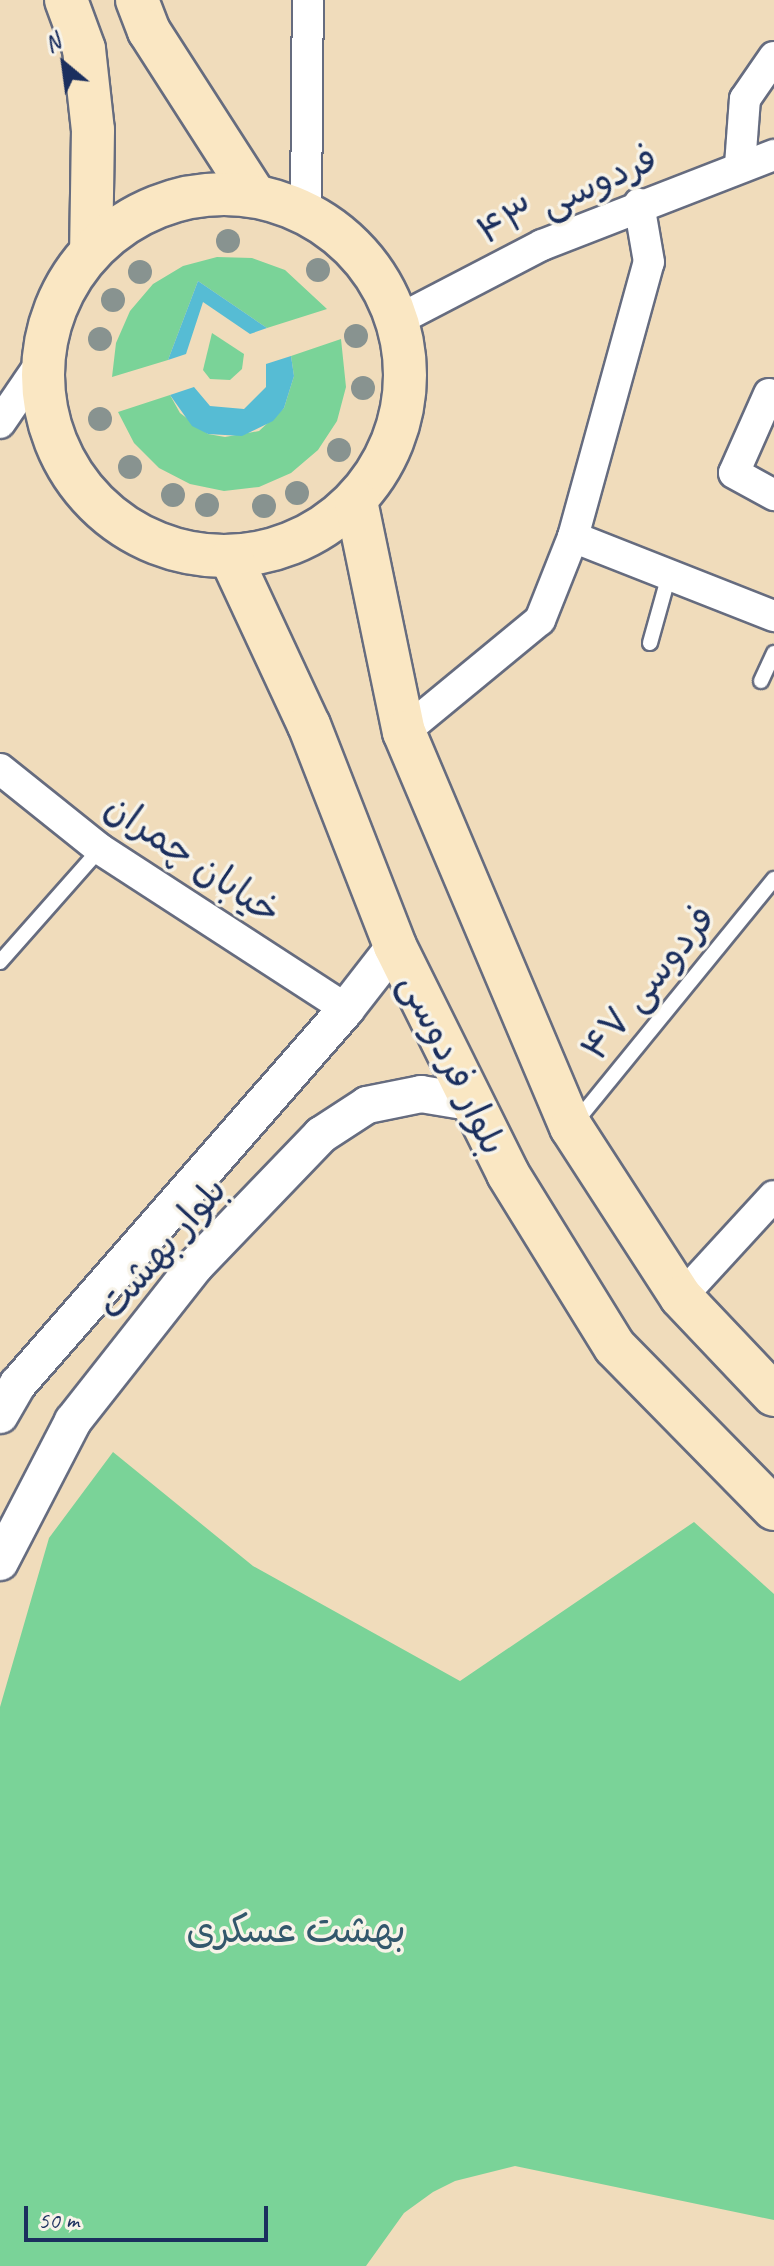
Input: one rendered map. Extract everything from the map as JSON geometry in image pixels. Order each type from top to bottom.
[{"type":"main road","points":[[66,0],[84,49],[93,130],[91,251]]},
{"type":"main road","points":[[137,0],[149,31],[255,196]]},
{"type":"main road","points":[[195,195],[255,196],[306,212],[346,239],[378,276],[398,320],[407,384],[395,434],[356,501],[299,541],[231,558],[151,543],[86,496],[48,425],[41,363],[56,303],[91,251],[138,214],[195,195]]},
{"type":"main road","name":"بلوار فردوسی","points":[[356,501],[404,732],[571,1127],[681,1297],[774,1395]]},
{"type":"main road","name":"بلوار فردوسی","points":[[231,558],[309,725],[395,946],[469,1102],[615,1347],[774,1509]]},
{"type":"street","points":[[306,212],[308,0]]},
{"type":"street","points":[[740,165],[745,99],[774,57]]},
{"type":"street","name":"فردوسی ۴۳","points":[[398,320],[542,245],[639,204],[774,155]]},
{"type":"street","points":[[404,732],[540,620],[573,537],[649,262],[639,204]]},
{"type":"street","points":[[0,423],[41,363]]},
{"type":"street","points":[[769,394],[734,473],[774,495]]},
{"type":"street","points":[[573,537],[774,616]]},
{"type":"street","name":"خیابان چمران","points":[[0,769],[100,849],[346,1009]]},
{"type":"street","name":"بلوار بهشت","points":[[0,1415],[9,1378],[346,1009],[395,946]]},
{"type":"street","name":"بلوار بهشت","points":[[0,1562],[73,1421],[195,1266],[321,1135],[367,1105],[421,1094],[469,1102]]},
{"type":"street","points":[[681,1297],[774,1196]]},
{"type":"lane","points":[[650,643],[669,575]]},
{"type":"lane","points":[[761,681],[774,653]]},
{"type":"lane","points":[[0,962],[100,849]]},
{"type":"lane","name":"فردوسی ۴۷","points":[[571,1127],[774,879]]},
{"type":"green space","points":[[217,257],[252,258],[285,270],[327,309],[267,328],[198,281],[168,360],[112,377],[116,343],[130,311],[153,284],[183,266]]},
{"type":"green space","points":[[212,333],[244,354],[242,369],[230,380],[210,379],[203,370]]},
{"type":"green space","points":[[341,339],[346,387],[337,421],[318,450],[291,473],[259,487],[224,491],[190,484],[159,468],[134,443],[118,412],[170,395],[180,413],[208,434],[225,437],[259,431],[284,408],[294,376],[291,356]]},
{"type":"green space","name":"بهشت عسکری","points":[[113,1452],[253,1566],[460,1681],[694,1522],[774,1594],[774,2220],[515,2166],[455,2181],[433,2192],[404,2213],[366,2266],[0,2266],[0,1707],[49,1538]]},
{"type":"water","points":[[198,281],[267,328],[250,334],[203,302],[186,354],[168,360]]},
{"type":"water","points":[[291,356],[294,376],[284,408],[273,421],[242,436],[208,434],[192,426],[170,395],[194,387],[210,406],[244,409],[266,387],[266,364]]}]
